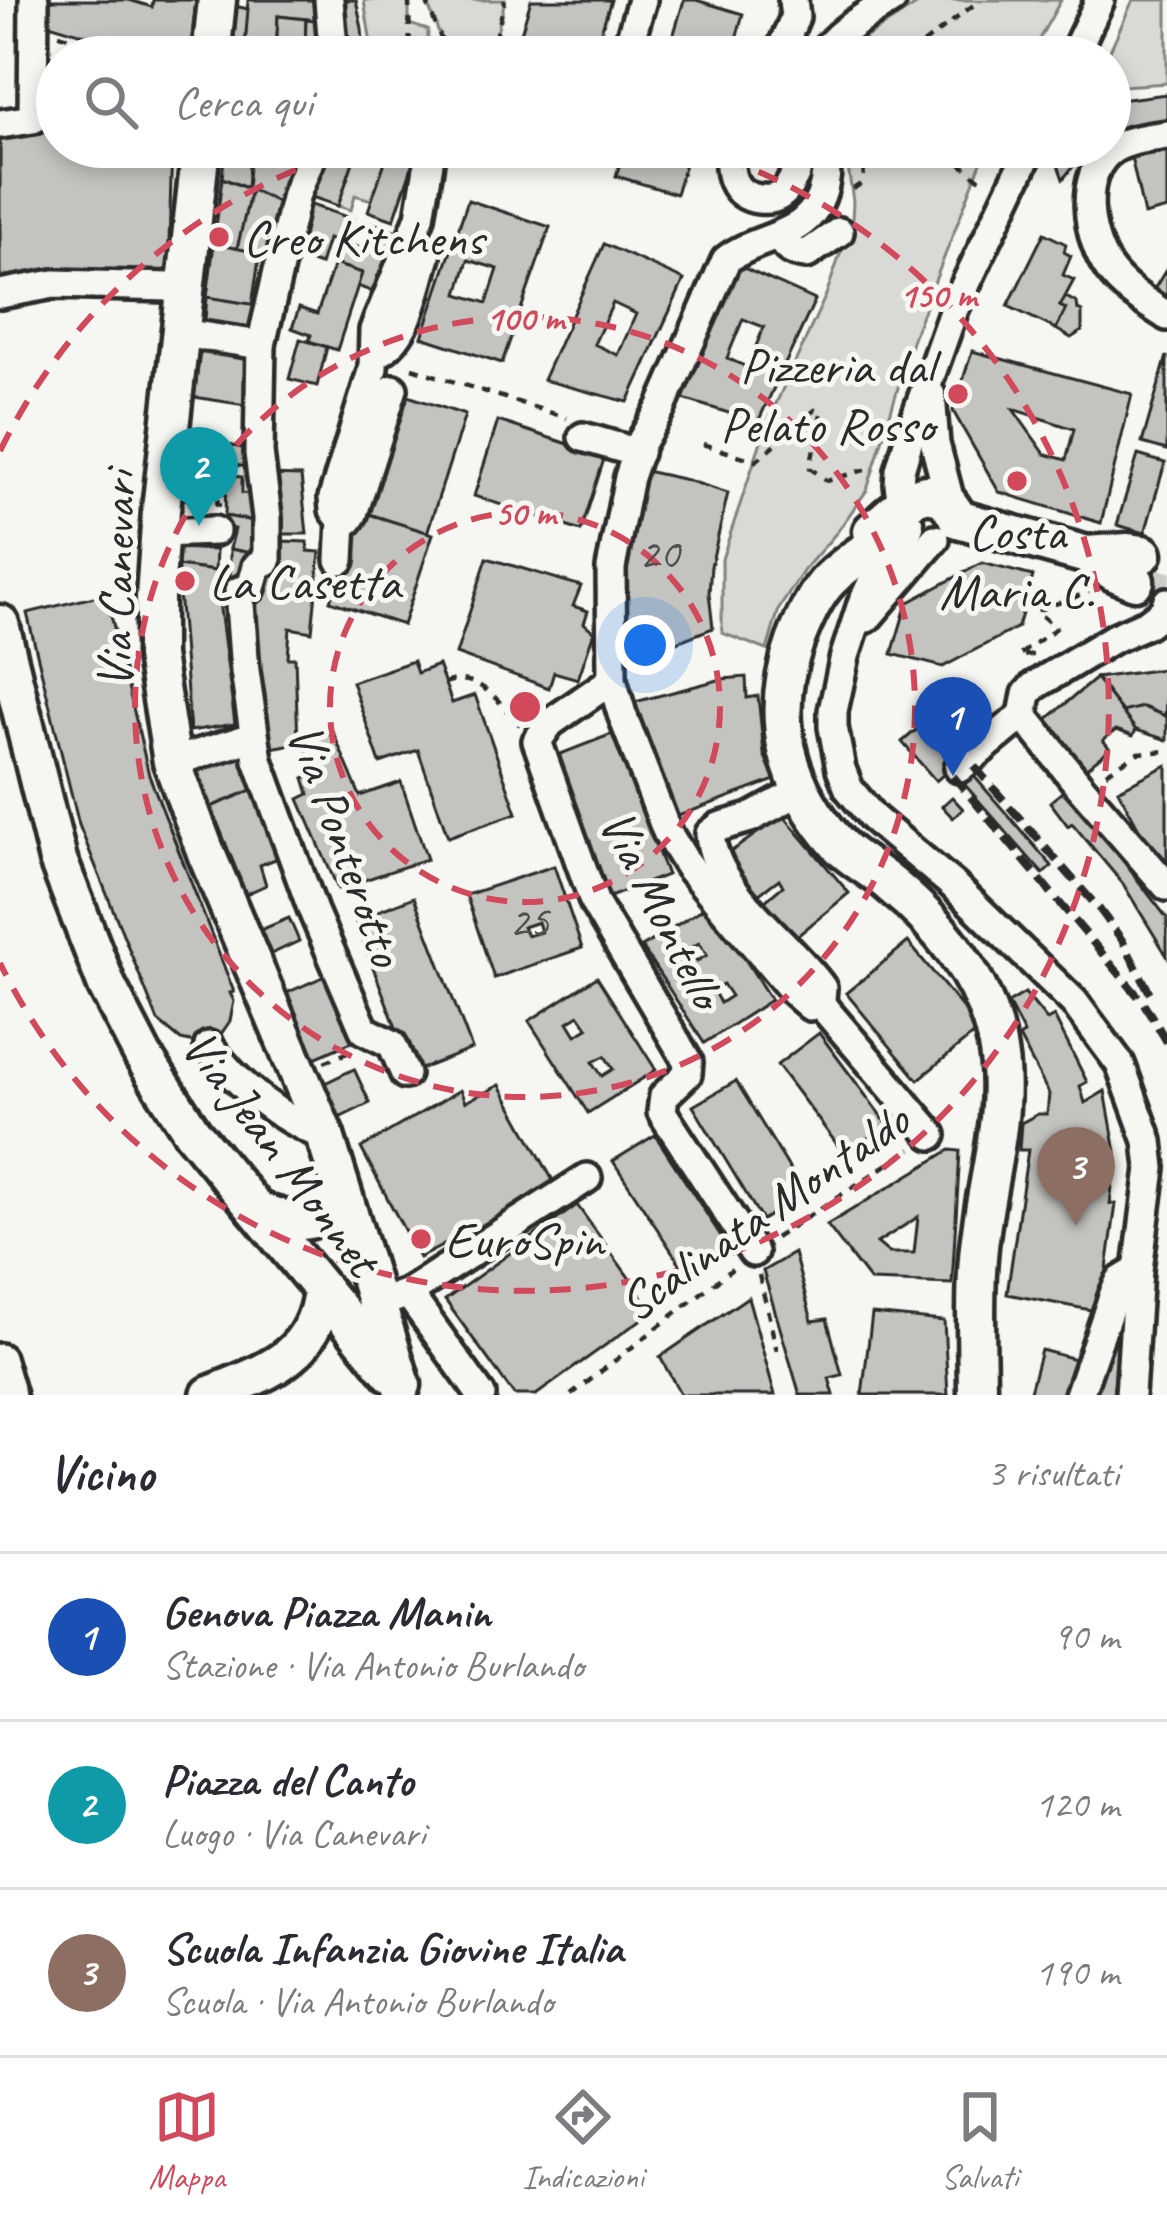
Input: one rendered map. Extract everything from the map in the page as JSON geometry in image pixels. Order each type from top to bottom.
[{"type":"main road","points":[[213,36],[217,0]]},
{"type":"main road","name":"Via Canevari","points":[[199,168],[159,533],[155,656],[172,762],[325,1136],[339,1182],[392,1299],[407,1390]]},
{"type":"main road","points":[[977,1395],[978,1256],[994,1164],[1000,1091],[996,1040],[974,975],[935,926],[890,883],[843,849],[800,791],[782,718],[787,664],[802,622],[857,544],[918,510],[1081,569],[1114,572],[1139,567]]},
{"type":"main road","name":"Via Jean Monnet","points":[[0,624],[58,860],[107,986],[143,1056],[192,1132],[407,1390]]},
{"type":"main road","points":[[261,1212],[290,1222],[309,1220],[333,1202],[339,1182]]},
{"type":"main road","points":[[211,1395],[291,1357],[310,1334],[322,1292]]},
{"type":"street","points":[[329,0],[332,36]]},
{"type":"street","points":[[631,36],[642,0]]},
{"type":"street","points":[[787,36],[795,16],[793,0]]},
{"type":"street","points":[[841,36],[892,0]]},
{"type":"street","points":[[1083,36],[1100,0]]},
{"type":"street","points":[[0,124],[36,112]]},
{"type":"street","points":[[1131,141],[1167,135]]},
{"type":"street","name":"Via Ponterotto","points":[[307,168],[296,194],[261,345],[259,453],[267,561],[257,566],[251,588],[239,591],[253,736],[313,911],[364,1030],[392,1044],[405,1074]]},
{"type":"street","points":[[340,560],[341,520],[333,498],[379,350],[374,330],[420,217],[428,168]]},
{"type":"street","points":[[729,168],[733,184],[747,198],[772,200],[787,190],[794,168]]},
{"type":"street","name":"Via Montello","points":[[800,791],[710,834],[715,859],[740,896],[823,988],[819,1002],[810,1006],[688,866],[668,832],[612,680],[611,568],[641,442],[662,408],[726,260],[803,221],[819,203],[825,168]]},
{"type":"street","points":[[918,510],[914,422],[954,309],[1021,168]]},
{"type":"street","points":[[1097,168],[1091,225],[1106,265],[1122,285],[1167,316]]},
{"type":"street","points":[[779,236],[784,247],[807,254],[839,232]]},
{"type":"street","points":[[379,350],[392,344],[406,318],[426,257]]},
{"type":"street","points":[[0,294],[54,284],[170,286]]},
{"type":"street","points":[[181,333],[261,345]]},
{"type":"street","points":[[931,379],[931,421],[918,510],[883,559],[862,604],[833,711],[836,749],[849,789],[873,818],[953,885],[1074,1002],[1120,1064],[1148,1141],[1151,1168],[1130,1395]]},
{"type":"street","points":[[341,520],[353,514],[393,389]]},
{"type":"street","points":[[579,429],[638,453]]},
{"type":"street","points":[[159,533],[215,531]]},
{"type":"street","points":[[959,768],[1023,715],[1027,694],[1034,686],[1148,622],[1166,606]]},
{"type":"street","points":[[537,742],[550,723],[612,680]]},
{"type":"street","points":[[1023,715],[1167,886]]},
{"type":"street","points":[[172,762],[253,736]]},
{"type":"street","name":"Via Montello","points":[[537,742],[595,904],[688,1062],[687,1074],[664,1096],[662,1112],[753,1252]]},
{"type":"street","name":"Via Montello","points":[[819,1002],[932,1135]]},
{"type":"street","points":[[209,1046],[226,1071],[268,1104],[325,1136]]},
{"type":"street","points":[[481,1395],[392,1299],[586,1178]]},
{"type":"street","points":[[1079,1395],[1120,1281],[1138,1270]]},
{"type":"street","points":[[0,1358],[11,1395]]},
{"type":"path","points":[[410,0],[410,36]]},
{"type":"path","points":[[426,0],[440,36]]},
{"type":"path","points":[[497,36],[506,0]]},
{"type":"path","points":[[934,36],[980,0]]},
{"type":"path","points":[[34,13],[86,36]]},
{"type":"path","points":[[969,168],[1004,203]]},
{"type":"path","points":[[379,350],[396,363],[579,429]]},
{"type":"path","points":[[703,444],[756,461],[820,409],[810,468],[827,481],[868,469],[918,510]]},
{"type":"path","points":[[1037,654],[1018,656],[1056,628],[1036,611],[1090,591],[1081,569]]},
{"type":"path","points":[[445,682],[477,682],[537,742]]},
{"type":"path","points":[[1078,784],[1138,754],[1167,751]]},
{"type":"path","points":[[298,1072],[380,1040]]},
{"type":"path","name":"Scalinata Montaldo","points":[[571,1395],[753,1252],[932,1135]]},
{"type":"path","points":[[753,1252],[777,1351]]},
{"type":"shaded area","points":[[364,0],[409,0],[409,24],[428,30],[428,36],[370,36]]},
{"type":"shaded area","points":[[426,0],[505,0],[496,36],[440,36]]},
{"type":"shaded area","points":[[924,0],[1061,0],[1041,36],[868,36]]},
{"type":"shaded area","points":[[1133,0],[1167,0],[1167,83],[1131,85],[1131,36],[1117,36]]},
{"type":"shaded area","points":[[351,168],[383,168],[372,200],[355,195],[351,210],[338,206]]},
{"type":"shaded area","points":[[848,168],[979,168],[914,335],[867,490],[779,609],[767,650],[722,633],[722,559],[767,423],[826,295],[852,220]]},
{"type":"building","points":[[50,0],[129,0],[152,7],[153,0],[196,0],[192,36],[89,36],[49,24]]},
{"type":"building","points":[[248,0],[320,0],[326,21],[278,16],[277,36],[245,36]]},
{"type":"building","points":[[356,0],[363,36],[338,36],[336,3]]},
{"type":"building","points":[[531,0],[611,0],[600,36],[520,36]]},
{"type":"building","points":[[684,0],[743,14],[737,36],[673,36]]},
{"type":"building","points":[[226,4],[248,9],[246,36],[223,36]]},
{"type":"building","points":[[278,16],[306,19],[306,36],[277,36]]},
{"type":"building","points":[[306,19],[326,21],[325,36],[305,36]]},
{"type":"building","points":[[1167,94],[1167,127],[1131,133],[1131,98]]},
{"type":"building","points":[[36,130],[36,168],[171,168],[168,274],[52,271],[0,279],[0,133]]},
{"type":"building","points":[[1167,150],[1167,209],[1144,215],[1131,157]]},
{"type":"building","points":[[223,168],[249,168],[247,188],[222,178]]},
{"type":"building","points":[[249,168],[299,168],[282,204],[247,188]]},
{"type":"building","points":[[318,168],[351,168],[338,206],[309,196]]},
{"type":"building","points":[[383,168],[412,168],[394,220],[368,211]]},
{"type":"building","points":[[618,168],[684,168],[676,194],[616,176]]},
{"type":"building","points":[[222,178],[251,190],[237,249],[214,244]]},
{"type":"building","points":[[251,190],[282,204],[269,254],[237,249]]},
{"type":"building","points":[[468,200],[550,227],[502,363],[422,337]],"holes":[[[468,260],[498,269],[487,303],[458,294]]]},
{"type":"building","points":[[305,203],[353,219],[348,234],[340,231],[336,242],[328,239],[320,265],[289,255]]},
{"type":"building","points":[[372,223],[399,232],[383,280],[377,277],[373,292],[357,286],[362,273],[334,264],[341,242],[364,249]]},
{"type":"building","points":[[1044,233],[1066,244],[1064,252],[1071,256],[1063,275],[1074,280],[1060,306],[1066,309],[1056,329],[1008,306]]},
{"type":"building","points":[[214,244],[260,253],[252,305],[207,297]]},
{"type":"building","points":[[604,244],[684,280],[628,402],[543,380]],"holes":[[[613,303],[636,314],[618,355],[594,344]]]},
{"type":"building","points":[[334,264],[362,273],[337,350],[309,341],[311,335],[292,328],[299,308],[317,314]]},
{"type":"building","points":[[737,265],[815,300],[758,422],[680,398]],"holes":[[[743,319],[764,327],[747,367],[727,358]]]},
{"type":"building","points":[[1167,268],[1167,299],[1153,291]]},
{"type":"building","points":[[207,297],[263,306],[258,334],[204,332]]},
{"type":"building","points":[[1066,297],[1082,312],[1082,331],[1071,338],[1056,329]]},
{"type":"building","points":[[300,339],[327,347],[317,386],[289,379]]},
{"type":"building","points":[[201,344],[257,351],[252,406],[194,397]]},
{"type":"building","points":[[972,351],[1132,394],[1101,523],[999,492],[953,411]],"holes":[[[1013,409],[1074,429],[1066,460],[1045,454]]]},
{"type":"building","points":[[1167,356],[1167,450],[1142,443]]},
{"type":"building","points":[[402,394],[465,415],[427,533],[363,512]]},
{"type":"building","points":[[498,421],[605,456],[581,531],[474,496]]},
{"type":"building","points":[[224,444],[247,449],[247,467],[213,462],[215,451],[223,453]]},
{"type":"building","points":[[192,450],[214,453],[207,502],[185,499]]},
{"type":"building","points":[[1138,455],[1165,463],[1145,533],[1117,525]]},
{"type":"building","points":[[641,470],[728,493],[711,566],[713,628],[664,647],[649,648],[624,629],[623,594]]},
{"type":"building","points":[[226,475],[242,477],[242,493],[260,495],[259,522],[225,516]]},
{"type":"building","points":[[268,475],[301,476],[307,534],[281,534],[272,510]]},
{"type":"building","points":[[359,511],[433,534],[403,625],[330,601]]},
{"type":"building","points":[[225,516],[259,522],[256,554],[230,549],[235,529],[223,526]]},
{"type":"building","points":[[281,541],[307,542],[308,551],[320,552],[312,632],[290,628],[288,658],[295,658],[298,743],[266,749],[254,627],[260,571],[278,571]]},
{"type":"building","points":[[177,548],[216,550],[215,571],[177,566]]},
{"type":"building","points":[[230,549],[256,554],[250,582],[230,580]]},
{"type":"building","points":[[487,558],[581,586],[573,606],[588,611],[584,623],[594,632],[578,679],[554,672],[549,688],[456,654]]},
{"type":"building","points":[[982,563],[1033,576],[1018,627],[943,667],[892,654],[907,603]]},
{"type":"building","points":[[177,566],[215,571],[235,724],[190,731]]},
{"type":"building","points":[[106,594],[149,775],[234,992],[230,993],[234,1001],[230,1021],[213,1041],[200,1044],[181,1040],[158,1021],[79,825],[27,613]]},
{"type":"building","points":[[413,661],[417,673],[438,665],[452,703],[475,695],[517,813],[448,837],[418,750],[380,763],[352,682]]},
{"type":"building","points":[[1163,669],[1165,716],[1143,707],[1122,712],[1096,678]]},
{"type":"building","points":[[746,677],[747,698],[758,696],[764,754],[775,780],[673,818],[631,703]]},
{"type":"building","points":[[1096,678],[1136,730],[1133,736],[1116,730],[1103,740],[1110,749],[1079,774],[1040,725]]},
{"type":"building","points":[[946,704],[980,743],[936,781],[902,742]]},
{"type":"building","points":[[1143,707],[1165,716],[1167,711],[1167,740],[1136,730],[1122,712]]},
{"type":"building","points":[[333,732],[360,796],[401,782],[427,859],[338,889],[299,799],[309,794],[304,778],[314,774],[304,741]]},
{"type":"building","points":[[612,734],[667,875],[602,900],[550,758]]},
{"type":"building","points":[[240,748],[257,788],[211,807],[194,765]]},
{"type":"building","points":[[960,760],[1052,866],[1043,874],[951,769]]},
{"type":"building","points":[[1167,765],[1167,865],[1140,831],[1118,790]]},
{"type":"building","points":[[257,788],[278,858],[260,865],[266,885],[246,894],[211,807]]},
{"type":"building","points":[[1067,788],[1167,918],[1167,956],[1123,884],[1050,802]]},
{"type":"building","points":[[952,797],[963,809],[953,818],[942,806]]},
{"type":"building","points":[[783,815],[849,893],[795,938],[764,902],[783,886],[779,879],[758,895],[726,855]]},
{"type":"building","points":[[554,866],[582,948],[494,978],[466,895]],"holes":[[[538,922],[541,932],[527,936],[523,927]]]},
{"type":"building","points":[[414,897],[472,1049],[413,1072],[355,920]]},
{"type":"building","points":[[710,904],[771,1000],[704,1043],[642,947]],"holes":[[[699,943],[707,955],[697,961],[689,949]],[[723,984],[731,996],[720,1003],[713,990]]]},
{"type":"building","points":[[289,918],[299,941],[269,955],[258,931]]},
{"type":"building","points":[[908,942],[980,1029],[918,1080],[846,993]]},
{"type":"building","points":[[325,976],[354,1041],[310,1060],[282,995]]},
{"type":"building","points":[[597,977],[656,1070],[588,1113],[529,1021]],"holes":[[[579,1015],[588,1028],[576,1035],[568,1022]],[[605,1056],[613,1069],[602,1076],[593,1062]]]},
{"type":"building","points":[[1025,993],[1047,1020],[1054,1016],[1087,1082],[1080,1086],[1085,1103],[1105,1091],[1116,1152],[1110,1204],[1116,1204],[1101,1312],[1007,1294],[1028,1150],[1019,1150],[1021,1123],[1047,1114],[1049,1094],[1019,1037],[1024,1034],[1008,1003]]},
{"type":"building","points":[[819,1033],[887,1124],[845,1155],[777,1065]]},
{"type":"building","points":[[354,1069],[370,1103],[339,1118],[323,1084]]},
{"type":"building","points":[[736,1081],[805,1194],[762,1220],[693,1106]]},
{"type":"building","points":[[500,1085],[556,1186],[419,1258],[361,1148],[460,1090],[465,1102]]},
{"type":"building","points":[[655,1135],[730,1250],[688,1276],[613,1161]]},
{"type":"building","points":[[950,1150],[960,1151],[952,1284],[870,1281],[827,1225]],"holes":[[[918,1217],[914,1253],[889,1253],[877,1243]]]},
{"type":"building","points":[[577,1205],[653,1311],[536,1395],[514,1395],[445,1300]]},
{"type":"building","points":[[794,1253],[812,1321],[827,1319],[842,1375],[829,1378],[834,1395],[800,1395],[763,1271]]},
{"type":"building","points":[[748,1297],[775,1395],[681,1395],[660,1357]]},
{"type":"building","points":[[872,1314],[944,1321],[948,1395],[862,1395]]},
{"type":"building","points":[[1108,1337],[1119,1339],[1113,1395],[1090,1395]]},
{"type":"building","points":[[1041,1350],[1079,1360],[1070,1395],[1029,1395]]},
{"type":"tunnel","points":[[1135,581],[1167,590]]},
{"type":"railway","points":[[974,766],[1100,910],[1152,997]]},
{"type":"railway","points":[[953,776],[1143,1002],[1167,1042]]},
{"type":"place","name":"Creo Kitchens","points":[[219,237]]},
{"type":"place","name":"Pizzeria dal Pelato Rosso","points":[[958,394]]},
{"type":"place","name":"Costa Maria C.","points":[[1017,481]]},
{"type":"place","name":"Piazza del Canto","points":[[199,526]]},
{"type":"place","name":"La Casetta","points":[[185,581]]},
{"type":"place","name":"Genova Piazza Manin","points":[[953,776]]},
{"type":"place","name":"Scuola Infanzia Giovine Italia","points":[[1076,1226]]},
{"type":"place","name":"EuroSpin","points":[[421,1239]]}]
